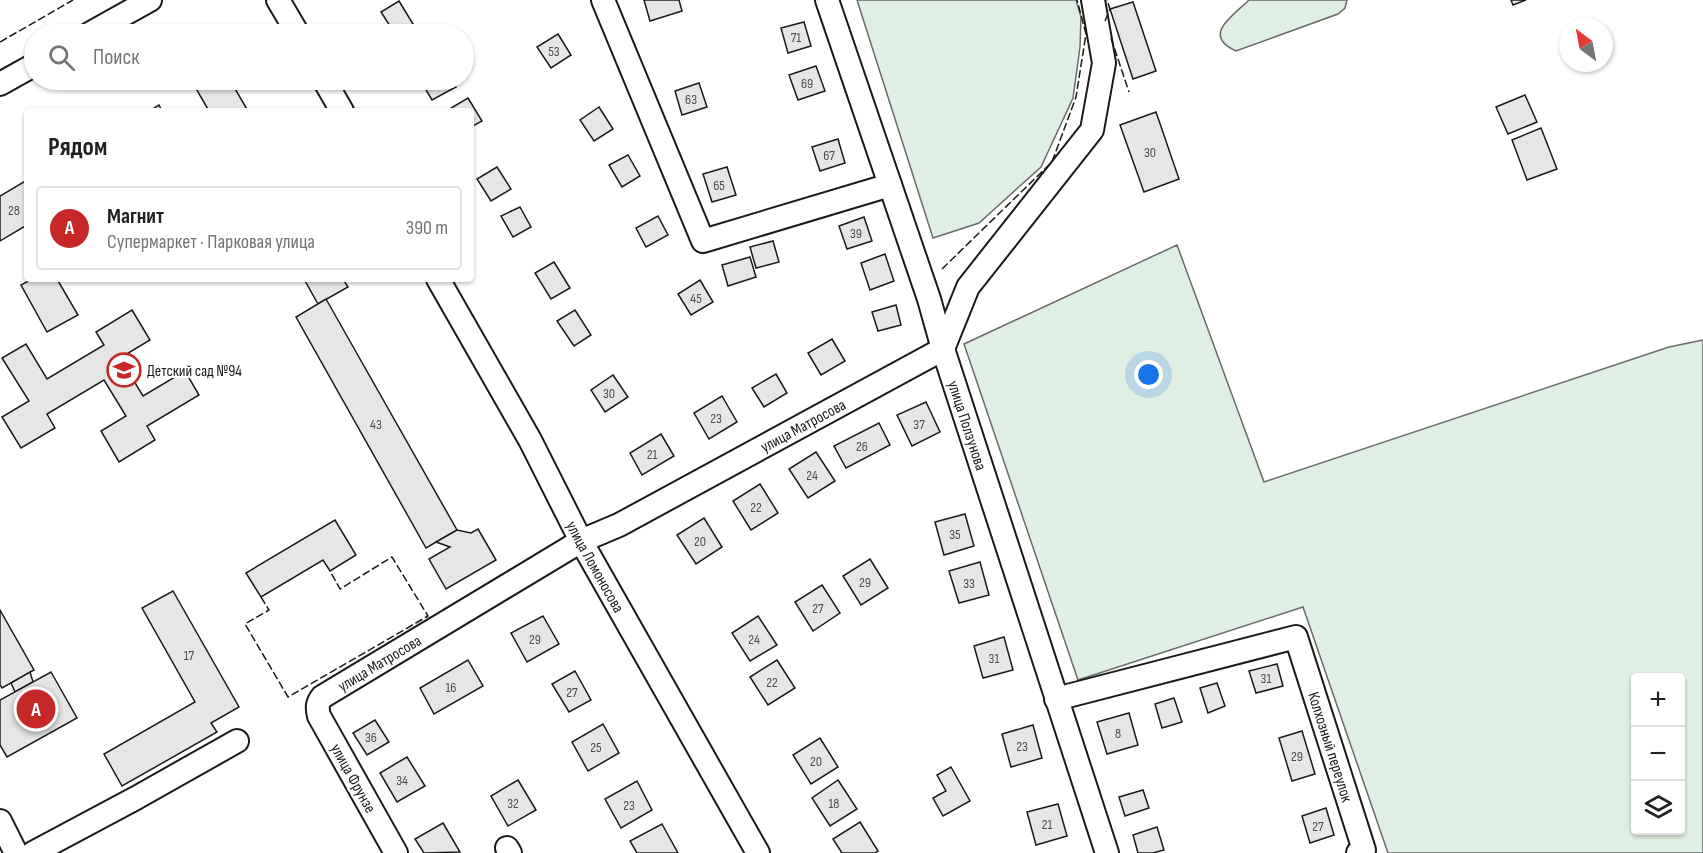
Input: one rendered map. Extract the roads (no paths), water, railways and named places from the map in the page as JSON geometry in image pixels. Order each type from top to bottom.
[{"type":"street","points":[[107,24],[150,0]]},
{"type":"street","points":[[278,0],[292,24]]},
{"type":"street","points":[[603,0],[703,241],[890,185]]},
{"type":"street","name":"улица Ползунова","points":[[827,0],[929,299],[943,349],[1107,853]]},
{"type":"street","points":[[943,349],[968,287],[1092,130],[1104,63],[1093,0]]},
{"type":"street","points":[[0,84],[24,71]]},
{"type":"street","points":[[330,90],[340,108]]},
{"type":"street","name":"улица Ломоносова","points":[[440,282],[530,441],[581,541],[758,853]]},
{"type":"street","points":[[929,299],[968,287]]},
{"type":"street","name":"улица Матросова","points":[[318,701],[581,541],[619,525],[943,349]]},
{"type":"street","name":"Колхозный переулок","points":[[1056,699],[1296,637],[1364,850],[1358,853]]},
{"type":"street","name":"улица Фрунзе","points":[[318,701],[319,716],[396,853]]},
{"type":"street","points":[[33,853],[237,741]]},
{"type":"street","points":[[0,821],[16,853]]},
{"type":"place","name":"Детский сад №94","points":[[124,370]]},
{"type":"place","name":"Магнит","points":[[36,709]]}]
